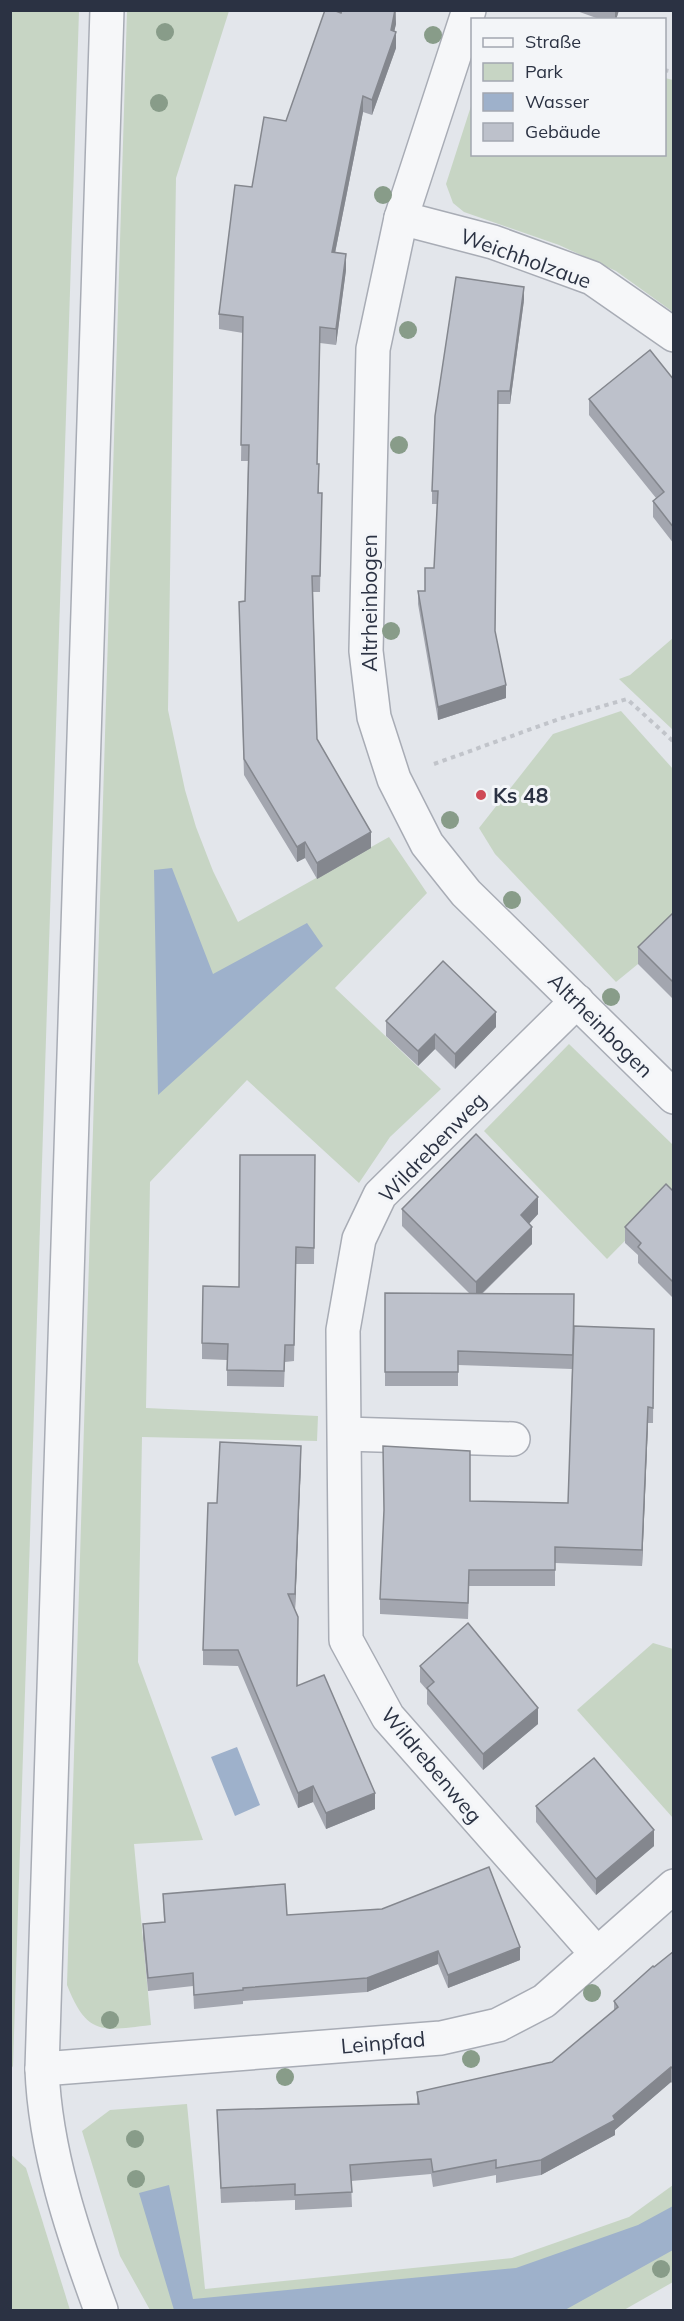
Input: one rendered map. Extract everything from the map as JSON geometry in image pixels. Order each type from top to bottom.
[{"type":"street","points":[[101,2310],[79,2250],[44,2114],[42,2069],[107,10]]},
{"type":"street","name":"Altrheinbogen","points":[[469,10],[401,218],[373,349],[366,651],[374,717],[394,779],[427,844],[466,893],[674,1097]]},
{"type":"street","name":"Weichholzaue","points":[[401,218],[493,242],[591,278],[674,335]]},
{"type":"street","name":"Wildrebenweg","points":[[578,1001],[380,1195],[358,1239],[343,1330],[346,1640],[388,1717],[597,1954]]},
{"type":"street","points":[[345,1434],[513,1439]]},
{"type":"street","name":"Leinpfad","points":[[42,2069],[441,2038],[498,2025],[544,2001],[674,1886]]},
{"type":"path","points":[[394,779],[559,719],[627,699],[674,742]]},
{"type":"green space","points":[[10,11],[79,11],[13,2066],[11,2069]]},
{"type":"green space","points":[[127,11],[229,11],[176,178],[168,710],[185,790],[213,871],[238,922],[389,837],[427,893],[335,988],[441,1089],[390,1137],[359,1183],[247,1080],[150,1182],[146,1408],[318,1416],[317,1441],[142,1437],[138,1662],[203,1840],[134,1844],[151,2025],[108,2028],[89,2022],[74,2002],[67,1985]]},
{"type":"green space","points":[[666,78],[673,80],[673,312],[616,271],[559,245],[464,212],[453,203],[446,184],[471,106],[471,156],[666,156]]},
{"type":"green space","points":[[673,638],[673,730],[619,679],[630,675]]},
{"type":"green space","points":[[621,711],[673,769],[673,926],[638,964],[616,982],[495,854],[479,828],[553,734]]},
{"type":"green space","points":[[569,1044],[673,1145],[673,1192],[607,1259],[484,1131]]},
{"type":"green space","points":[[653,1643],[673,1649],[673,1818],[577,1710]]},
{"type":"green space","points":[[187,2104],[205,2289],[512,2258],[629,2217],[673,2185],[673,2282],[624,2310],[150,2310],[120,2256],[82,2131],[110,2110]]},
{"type":"green space","points":[[10,2154],[26,2168],[70,2310],[11,2310]]},
{"type":"water","points":[[172,868],[213,974],[307,923],[323,946],[158,1095],[154,870]]},
{"type":"water","points":[[237,1747],[260,1805],[235,1816],[211,1757]]},
{"type":"water","points":[[169,2185],[193,2299],[516,2268],[638,2225],[673,2206],[673,2250],[565,2310],[174,2310],[139,2193]]},
{"type":"building","points":[[325,10],[341,13],[342,10],[395,10],[391,30],[396,32],[372,100],[363,96],[332,252],[346,254],[336,329],[320,327],[317,464],[319,464],[318,493],[322,493],[320,576],[312,576],[317,739],[371,832],[317,863],[305,842],[297,847],[244,759],[239,602],[245,601],[249,445],[241,445],[243,317],[219,314],[235,185],[252,187],[264,117],[286,121]]},
{"type":"building","points":[[456,277],[524,287],[510,391],[498,391],[495,631],[506,685],[438,707],[418,591],[425,591],[425,568],[434,568],[438,491],[432,491],[435,416]]},
{"type":"building","points":[[650,350],[674,380],[674,528],[653,501],[664,492],[589,399]]},
{"type":"building","points":[[674,912],[674,983],[638,947]]},
{"type":"building","points":[[443,961],[496,1012],[455,1054],[435,1034],[418,1051],[386,1021]]},
{"type":"building","points":[[476,1134],[538,1197],[521,1215],[532,1227],[476,1282],[402,1209]]},
{"type":"building","points":[[240,1155],[315,1155],[314,1248],[296,1247],[294,1345],[285,1345],[284,1371],[227,1370],[228,1344],[202,1343],[203,1286],[239,1287]]},
{"type":"building","points":[[666,1184],[674,1192],[674,1283],[638,1247],[641,1243],[625,1227]]},
{"type":"building","points":[[385,1293],[574,1294],[573,1355],[458,1351],[458,1372],[385,1372]]},
{"type":"building","points":[[574,1326],[654,1329],[653,1408],[648,1407],[642,1550],[555,1547],[555,1570],[469,1570],[468,1603],[380,1599],[384,1510],[383,1446],[470,1451],[470,1501],[568,1503]]},
{"type":"building","points":[[220,1442],[301,1446],[295,1594],[288,1594],[298,1617],[297,1686],[324,1675],[375,1793],[326,1813],[313,1786],[298,1793],[238,1650],[203,1650],[208,1503],[217,1503]]},
{"type":"building","points":[[468,1623],[538,1708],[483,1754],[427,1688],[434,1682],[420,1666]]},
{"type":"building","points":[[594,1758],[654,1830],[596,1879],[536,1806]]},
{"type":"building","points":[[489,1867],[520,1947],[448,1975],[438,1951],[367,1978],[243,1988],[243,1990],[194,1995],[193,1973],[148,1978],[143,1924],[165,1922],[163,1894],[285,1884],[287,1915],[382,1909]]},
{"type":"building","points":[[674,1951],[674,2070],[671,2067],[613,2116],[615,2120],[541,2160],[496,2168],[496,2160],[433,2172],[431,2159],[350,2165],[352,2192],[295,2195],[295,2184],[221,2188],[217,2110],[419,2104],[417,2092],[552,2062],[618,2007],[614,2001],[653,1966]]},
{"type":"place","name":"Ks 48","points":[[481,795]]}]
